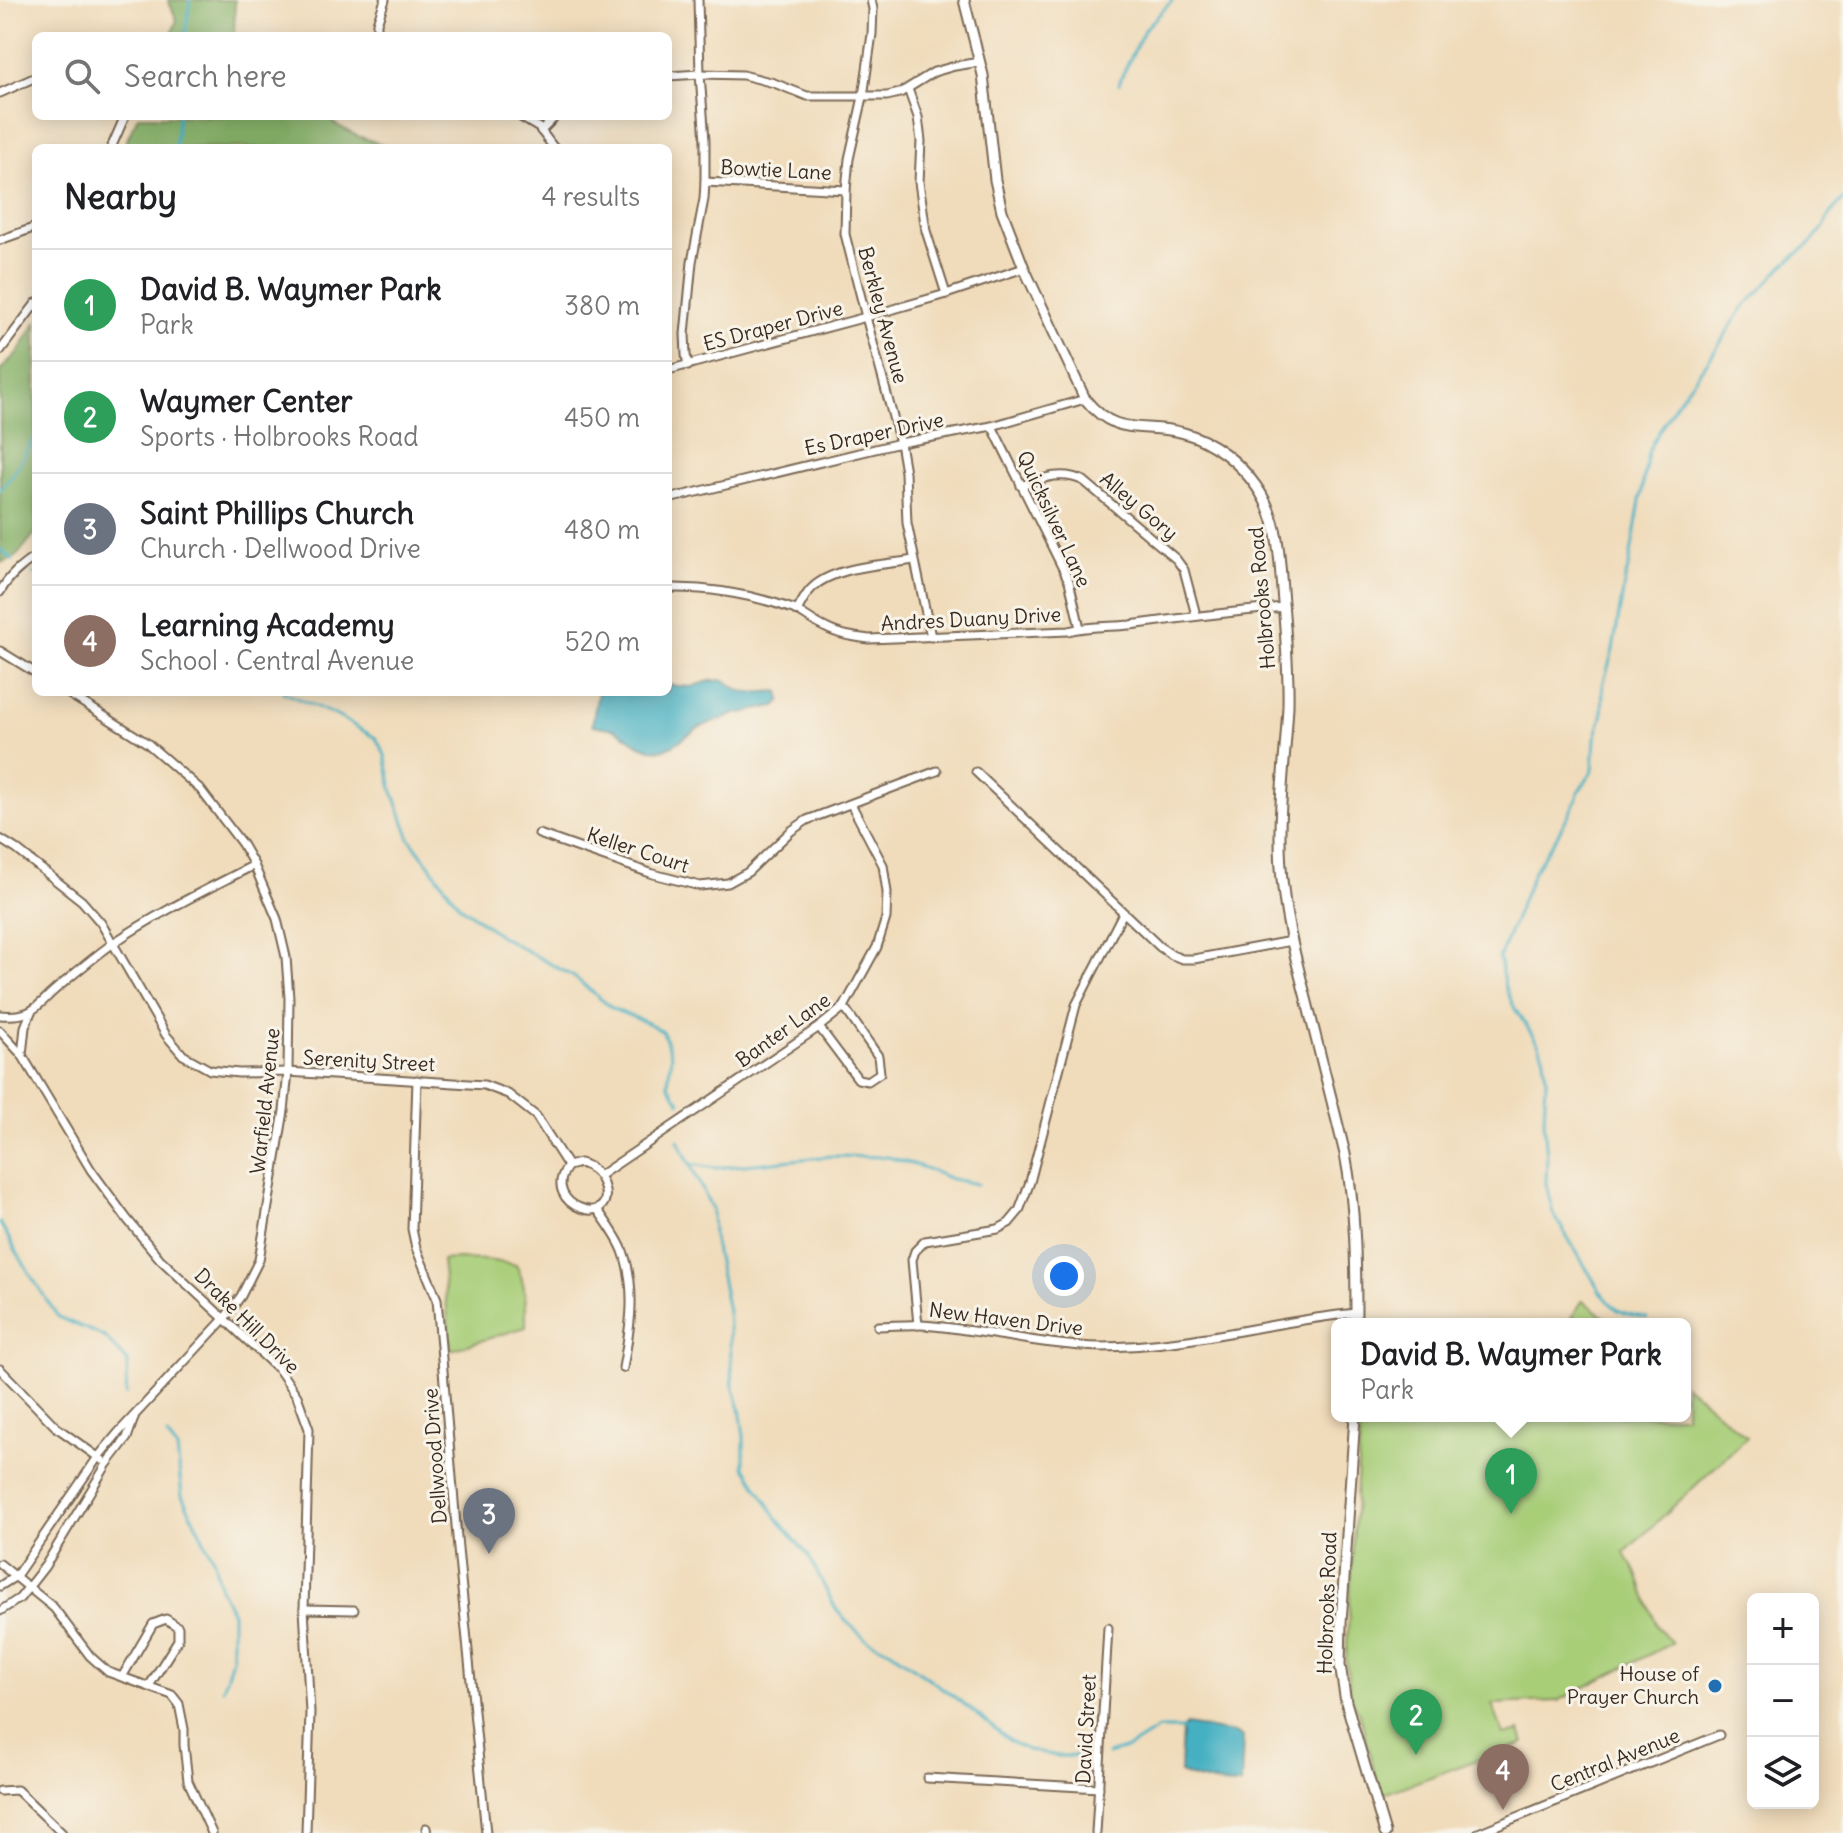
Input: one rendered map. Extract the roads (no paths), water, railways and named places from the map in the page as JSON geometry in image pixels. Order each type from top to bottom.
[{"type":"street","points":[[377,32],[385,0]]},
{"type":"street","points":[[688,366],[685,334],[692,262],[705,182],[698,0]]},
{"type":"street","name":"Berkley Avenue","points":[[871,0],[872,34],[863,97],[849,159],[845,234],[900,443],[905,472],[907,523],[931,637]]},
{"type":"street","name":"Holbrooks Road","points":[[964,0],[980,62],[998,195],[1008,228],[1085,399],[1099,414],[1119,425],[1172,430],[1197,437],[1217,448],[1242,469],[1262,495],[1274,520],[1284,607],[1288,705],[1283,776],[1282,884],[1291,941],[1351,1187],[1356,1255],[1356,1318]]},
{"type":"street","points":[[672,76],[743,75],[807,96],[887,96],[908,89],[934,72],[980,62]]},
{"type":"street","points":[[0,93],[32,79]]},
{"type":"street","points":[[908,89],[918,117],[921,141],[919,182],[926,231],[946,294]]},
{"type":"street","points":[[113,144],[123,120]]},
{"type":"street","points":[[525,120],[541,131],[551,144]]},
{"type":"street","points":[[541,131],[552,120]]},
{"type":"street","name":"Bowtie Lane","points":[[705,182],[846,190]]},
{"type":"street","points":[[0,240],[32,228]]},
{"type":"street","name":"ES Draper Drive","points":[[672,369],[866,317],[1024,268]]},
{"type":"street","points":[[0,351],[32,308]]},
{"type":"street","name":"Es Draper Drive","points":[[672,498],[900,443],[992,426],[1085,399]]},
{"type":"street","name":"Quicksilver Lane","points":[[992,426],[1069,581],[1080,628]]},
{"type":"street","name":"Alley Gory","points":[[1021,486],[1060,475],[1075,476],[1084,481],[1176,559],[1184,570],[1196,615]]},
{"type":"street","points":[[0,592],[7,580],[32,559]]},
{"type":"street","points":[[797,611],[812,588],[832,576],[850,570],[914,560]]},
{"type":"street","name":"Andres Duany Drive","points":[[672,588],[723,592],[759,599],[797,611],[845,636],[869,639],[1068,631],[1284,607]]},
{"type":"street","points":[[0,651],[32,671]]},
{"type":"street","name":"Warfield Avenue","points":[[0,1586],[16,1576],[98,1457],[224,1319],[241,1296],[259,1260],[288,1072],[286,957],[277,919],[242,844],[200,789],[147,743],[72,696]]},
{"type":"street","name":"Keller Court","points":[[539,834],[653,874],[700,886],[728,883],[748,872],[807,820],[937,771]]},
{"type":"street","points":[[976,772],[1165,951],[1182,959],[1291,941]]},
{"type":"street","name":"Banter Lane","points":[[599,1176],[844,1007],[877,947],[886,918],[887,892],[883,865],[851,804]]},
{"type":"street","name":"Serenity Street","points":[[0,839],[82,901],[101,923],[166,1035],[183,1055],[210,1070],[239,1073],[288,1072],[484,1085],[508,1094],[536,1116],[568,1166],[561,1184],[568,1200],[586,1211],[597,1209]]},
{"type":"street","points":[[22,1055],[25,1027],[31,1012],[55,989],[112,944],[254,865]]},
{"type":"street","name":"New Haven Drive","points":[[1123,913],[1076,1005],[1030,1182],[1019,1211],[1009,1223],[998,1229],[929,1239],[919,1245],[912,1260],[918,1325],[1114,1347],[1162,1343],[1356,1313]]},
{"type":"street","points":[[819,1027],[858,1079],[868,1081],[880,1073],[878,1056],[844,1007]]},
{"type":"street","points":[[0,1015],[16,1016],[31,1012]]},
{"type":"street","name":"Drake Hill Drive","points":[[0,1031],[22,1055],[91,1170],[127,1219],[160,1259],[280,1371],[297,1396],[309,1429],[304,1609],[310,1712],[306,1833]]},
{"type":"street","name":"Dellwood Drive","points":[[417,1080],[412,1229],[416,1248],[437,1299],[486,1833]]},
{"type":"street","points":[[568,1166],[585,1164],[599,1176],[604,1196],[597,1209],[622,1249],[627,1267],[632,1318],[623,1368]]},
{"type":"street","points":[[878,1326],[918,1325]]},
{"type":"street","points":[[0,1369],[56,1427],[107,1464]]},
{"type":"street","name":"Warfield Avenue","points":[[0,1611],[20,1598],[45,1566],[107,1464],[127,1438],[135,1416]]},
{"type":"street","name":"Holbrooks Road","points":[[1355,1422],[1340,1665],[1346,1702],[1385,1833]]},
{"type":"street","points":[[0,1564],[54,1608],[90,1656],[108,1672],[172,1695],[179,1704],[184,1729],[188,1781],[212,1833]]},
{"type":"street","points":[[304,1609],[354,1610]]},
{"type":"street","points":[[122,1677],[153,1624],[166,1619],[178,1627],[178,1640],[149,1686]]},
{"type":"street","name":"David Street","points":[[1096,1833],[1108,1628]]},
{"type":"street","name":"Central Avenue","points":[[1478,1833],[1719,1735]]},
{"type":"street","points":[[927,1778],[1099,1788]]},
{"type":"street","points":[[0,1791],[17,1790],[62,1833]]},
{"type":"water","points":[[725,680],[747,693],[779,691],[781,700],[775,706],[736,714],[700,727],[662,750],[640,745],[615,729],[592,725],[597,696],[672,696],[672,685],[691,687]]},
{"type":"water","points":[[1186,1725],[1243,1737],[1241,1785],[1210,1782],[1180,1773],[1182,1729]]},
{"type":"waterway","points":[[186,32],[190,0]]},
{"type":"waterway","points":[[1119,84],[1144,30],[1173,0]]},
{"type":"waterway","points":[[175,144],[178,120]]},
{"type":"waterway","points":[[1647,1318],[1628,1314],[1612,1305],[1600,1291],[1553,1213],[1546,1184],[1544,1058],[1505,987],[1499,958],[1534,871],[1593,770],[1595,738],[1602,717],[1603,685],[1613,650],[1652,443],[1740,312],[1783,266],[1813,241],[1843,199]]},
{"type":"waterway","points":[[0,490],[32,442]]},
{"type":"waterway","points":[[0,549],[13,560]]},
{"type":"waterway","points":[[292,696],[376,738],[385,755],[392,789],[410,839],[459,905],[502,937],[574,977],[613,1009],[663,1032],[671,1055],[668,1084],[680,1102]]},
{"type":"waterway","points":[[678,1140],[712,1209],[713,1237],[728,1311],[733,1386],[744,1436],[744,1466],[779,1521],[808,1555],[836,1609],[867,1640],[891,1651],[1010,1741],[1027,1750],[1057,1756],[1094,1756]]},
{"type":"waterway","points":[[691,1164],[715,1168],[832,1156],[888,1157],[951,1179],[977,1184]]},
{"type":"waterway","points":[[0,1223],[58,1317],[105,1337],[128,1362],[126,1395]]},
{"type":"waterway","points":[[167,1436],[177,1449],[182,1496],[214,1560],[220,1588],[232,1613],[232,1658],[223,1689]]},
{"type":"waterway","points":[[1108,1754],[1128,1748],[1158,1729],[1185,1731]]},
{"type":"place","name":"David B. Waymer Park","points":[[1511,1514]]},
{"type":"place","name":"Saint Phillips Church","points":[[489,1554]]},
{"type":"place","name":"House of Prayer Church","points":[[1715,1686]]},
{"type":"place","name":"Waymer Center","points":[[1416,1755]]},
{"type":"place","name":"Learning Academy","points":[[1503,1810]]}]
